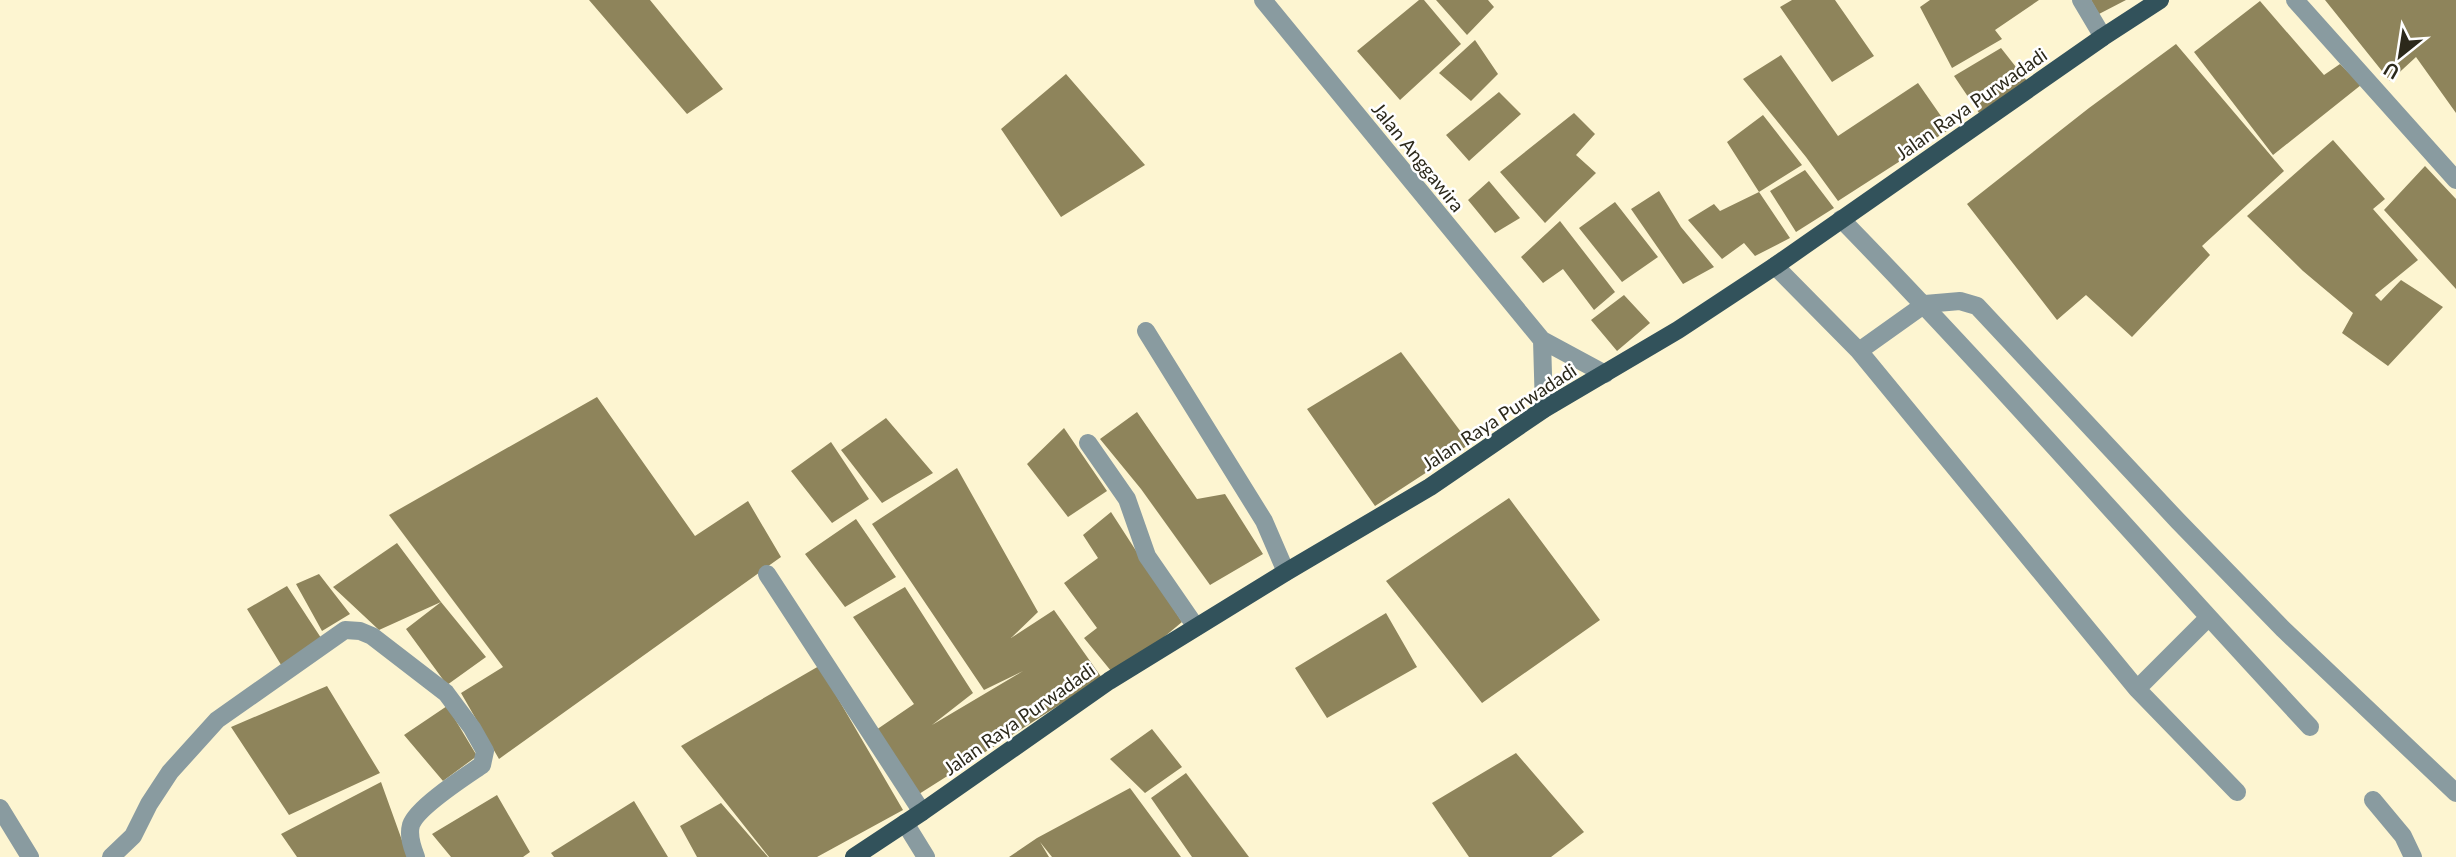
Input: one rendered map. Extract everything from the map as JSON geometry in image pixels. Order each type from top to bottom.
[{"type":"main road","name":"Jalan Raya Purwadadi","points":[[854,857],[1109,681],[1430,487],[1544,409],[1605,374],[1775,266],[2160,0]]},
{"type":"street","name":"Jalan Anggawira","points":[[1263,0],[1542,340],[1605,374]]},
{"type":"street","points":[[2081,0],[2103,37]]},
{"type":"street","points":[[2295,0],[2456,180]]},
{"type":"street","points":[[1841,219],[1925,304],[2310,727]]},
{"type":"street","points":[[1775,266],[1859,351],[2137,689],[2237,792]]},
{"type":"street","points":[[1859,351],[1925,304],[1960,301],[1977,306],[2283,629],[2456,793]]},
{"type":"street","points":[[1146,331],[1264,521],[1286,572]]},
{"type":"street","points":[[1542,340],[1544,409]]},
{"type":"street","points":[[1088,443],[1127,499],[1147,556],[1195,627]]},
{"type":"street","points":[[767,574],[922,812]]},
{"type":"street","points":[[2137,689],[2208,618]]},
{"type":"street","points":[[111,857],[133,836],[149,804],[170,772],[217,720],[345,630],[360,631],[372,636],[446,693],[485,751],[482,765],[419,812],[411,825],[410,841],[415,857]]},
{"type":"street","points":[[2373,800],[2403,836],[2413,857]]},
{"type":"street","points":[[0,808],[30,857]]},
{"type":"street","points":[[905,823],[926,857]]},
{"type":"building","points":[[589,0],[650,0],[723,89],[687,114]]},
{"type":"building","points":[[1419,0],[1424,0],[1461,44],[1400,100],[1357,51]]},
{"type":"building","points":[[1436,0],[1488,0],[1494,7],[1467,35]]},
{"type":"building","points":[[1792,0],[1835,0],[1874,56],[1832,82],[1780,7]]},
{"type":"building","points":[[1930,0],[2039,0],[1995,30],[2002,39],[1952,68],[1920,7]]},
{"type":"building","points":[[2091,0],[2126,0],[2099,14]]},
{"type":"building","points":[[2325,0],[2456,0],[2456,113],[2416,57],[2390,81]]},
{"type":"building","points":[[2260,1],[2324,75],[2340,64],[2361,85],[2273,155],[2194,52]]},
{"type":"building","points":[[1475,40],[1498,74],[1471,101],[1439,73]]},
{"type":"building","points":[[2176,44],[2284,171],[2202,246],[2210,255],[2132,337],[2086,295],[2057,320],[1967,204]]},
{"type":"building","points":[[2001,48],[2027,81],[1979,113],[1954,76]]},
{"type":"building","points":[[1781,55],[1838,136],[1918,83],[1950,129],[1838,201],[1743,79]]},
{"type":"building","points":[[1066,74],[1145,165],[1061,217],[1001,129]]},
{"type":"building","points":[[1499,92],[1521,114],[1469,161],[1446,135]]},
{"type":"building","points":[[1574,113],[1595,134],[1576,155],[1596,173],[1545,223],[1500,172]]},
{"type":"building","points":[[1763,115],[1802,165],[1759,192],[1727,142]]},
{"type":"building","points":[[2333,140],[2385,199],[2373,209],[2418,260],[2375,295],[2381,301],[2401,280],[2443,307],[2388,366],[2342,333],[2353,313],[2303,271],[2247,216]]},
{"type":"building","points":[[2425,166],[2456,199],[2456,289],[2384,210]]},
{"type":"building","points":[[1805,170],[1834,208],[1796,232],[1770,191]]},
{"type":"building","points":[[1489,181],[1520,218],[1495,233],[1468,200]]},
{"type":"building","points":[[1659,191],[1681,227],[1714,267],[1683,284],[1631,209]]},
{"type":"building","points":[[1759,192],[1790,238],[1755,256],[1744,243],[1722,259],[1688,220],[1714,204],[1720,211]]},
{"type":"building","points":[[1615,202],[1658,257],[1622,282],[1579,228]]},
{"type":"building","points":[[1560,221],[1615,292],[1594,310],[1563,269],[1543,283],[1521,257]]},
{"type":"building","points":[[1624,295],[1650,323],[1617,351],[1591,320]]},
{"type":"building","points":[[1401,352],[1470,444],[1375,506],[1307,409]]},
{"type":"building","points":[[597,397],[695,536],[748,501],[781,557],[499,759],[461,693],[503,667],[389,515]]},
{"type":"building","points":[[1137,412],[1197,499],[1225,494],[1263,554],[1210,585],[1141,489],[1100,439]]},
{"type":"building","points":[[886,418],[933,473],[882,503],[841,450]]},
{"type":"building","points":[[1064,428],[1107,491],[1068,517],[1027,464]]},
{"type":"building","points":[[831,442],[869,499],[832,523],[791,471]]},
{"type":"building","points":[[957,468],[1038,612],[1011,638],[1054,610],[1102,678],[919,794],[876,730],[914,704],[853,617],[905,587],[973,693],[932,725],[1023,671],[984,690],[872,524]]},
{"type":"building","points":[[1509,498],[1600,620],[1482,703],[1386,581]]},
{"type":"building","points":[[1111,512],[1182,622],[1116,677],[1084,638],[1097,628],[1064,583],[1098,558],[1083,535]]},
{"type":"building","points":[[856,519],[896,577],[845,607],[805,554]]},
{"type":"building","points":[[397,543],[441,602],[379,630],[333,587]]},
{"type":"building","points":[[319,574],[350,614],[322,631],[296,584]]},
{"type":"building","points":[[287,586],[325,644],[286,673],[247,609]]},
{"type":"building","points":[[441,602],[486,657],[447,685],[406,629]]},
{"type":"building","points":[[1386,613],[1417,667],[1327,718],[1295,668]]},
{"type":"building","points":[[819,666],[903,810],[817,857],[769,857],[681,746]]},
{"type":"building","points":[[327,686],[380,773],[289,815],[231,727]]},
{"type":"building","points":[[447,706],[477,756],[443,781],[404,735]]},
{"type":"building","points":[[1152,729],[1182,767],[1145,793],[1110,759]]},
{"type":"building","points":[[1516,753],[1584,832],[1551,857],[1469,857],[1432,803]]},
{"type":"building","points":[[1186,773],[1249,857],[1192,857],[1151,798]]},
{"type":"building","points":[[381,782],[408,857],[297,857],[281,834]]},
{"type":"building","points":[[1130,788],[1181,857],[1052,857],[1040,842],[1049,857],[1009,857],[1037,838]]},
{"type":"building","points":[[497,795],[530,852],[523,857],[451,857],[432,834]]},
{"type":"building","points":[[634,801],[668,857],[554,857],[551,853]]},
{"type":"building","points":[[721,803],[768,857],[697,857],[680,826]]}]
